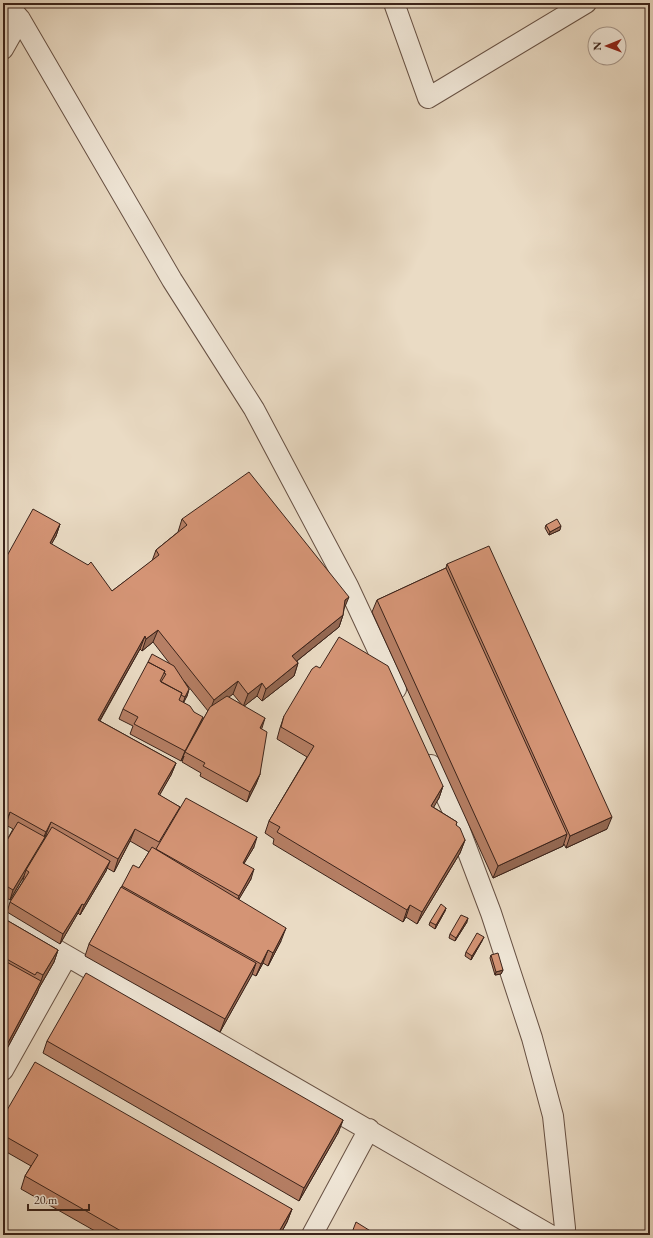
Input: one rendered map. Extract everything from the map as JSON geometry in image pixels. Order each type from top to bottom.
[{"type":"street","points":[[6,3],[20,19],[172,280],[254,409],[348,586],[405,707]]},
{"type":"street","points":[[394,3],[428,98],[586,3]]},
{"type":"street","points":[[3,49],[20,19]]},
{"type":"street","points":[[424,750],[451,807],[491,913],[532,1038],[553,1116],[565,1228],[564,1235]]},
{"type":"street","points":[[3,919],[369,1129],[550,1235]]},
{"type":"street","points":[[3,1070],[67,956]]},
{"type":"street","points":[[312,1235],[369,1129]]},
{"type":"building","points":[[249,472],[349,597],[345,600],[343,615],[292,656],[298,663],[266,689],[262,683],[248,694],[238,681],[214,700],[158,630],[146,639],[145,636],[98,720],[176,763],[158,794],[180,807],[159,842],[135,829],[118,859],[51,822],[46,832],[10,812],[7,819],[3,817],[3,563],[33,509],[60,524],[50,543],[88,565],[91,562],[112,591],[159,555],[156,550],[187,525],[182,519]]},
{"type":"building","points":[[557,519],[561,526],[550,532],[546,525]]},
{"type":"building","points":[[489,546],[612,817],[570,836],[447,564]]},
{"type":"building","points":[[446,568],[567,834],[498,866],[377,600]]},
{"type":"building","points":[[339,637],[388,666],[443,786],[431,806],[457,822],[456,825],[460,828],[465,840],[422,912],[410,905],[407,910],[277,832],[280,827],[269,821],[314,746],[281,727],[284,716],[312,669],[316,666],[320,668]]},
{"type":"building","points":[[152,654],[174,666],[189,689],[185,697],[181,695],[182,693],[161,682],[166,674],[164,673],[165,671],[148,662]]},
{"type":"building","points":[[148,662],[165,671],[160,681],[182,693],[179,700],[190,706],[194,712],[203,717],[185,751],[134,724],[138,717],[123,709]]},
{"type":"building","points":[[227,696],[265,718],[260,728],[267,732],[260,774],[250,792],[203,766],[205,763],[185,752],[210,707]]},
{"type":"building","points":[[186,798],[257,837],[243,863],[254,869],[239,896],[156,849]]},
{"type":"building","points":[[18,822],[45,837],[13,890],[3,884],[3,847]]},
{"type":"building","points":[[52,827],[110,861],[84,905],[82,904],[63,934],[10,902],[29,872],[26,870]]},
{"type":"building","points":[[152,847],[286,928],[273,953],[268,950],[261,964],[122,886],[133,865],[139,868]]},
{"type":"building","points":[[121,887],[256,963],[225,1019],[89,944]]},
{"type":"building","points":[[441,904],[446,908],[436,925],[430,922]]},
{"type":"building","points":[[461,915],[468,918],[456,938],[450,934]]},
{"type":"building","points":[[3,918],[58,950],[43,975],[37,972],[35,975],[3,957]]},
{"type":"building","points":[[477,933],[484,937],[472,956],[466,952]]},
{"type":"building","points":[[498,953],[503,970],[496,972],[491,955]]},
{"type":"building","points":[[3,960],[41,981],[3,1052]]},
{"type":"building","points":[[86,973],[343,1120],[304,1188],[47,1041]]},
{"type":"building","points":[[35,1062],[292,1209],[277,1235],[128,1235],[25,1176],[38,1155],[3,1135],[3,1117]]},
{"type":"building","points":[[356,1222],[377,1235],[351,1235]]}]
